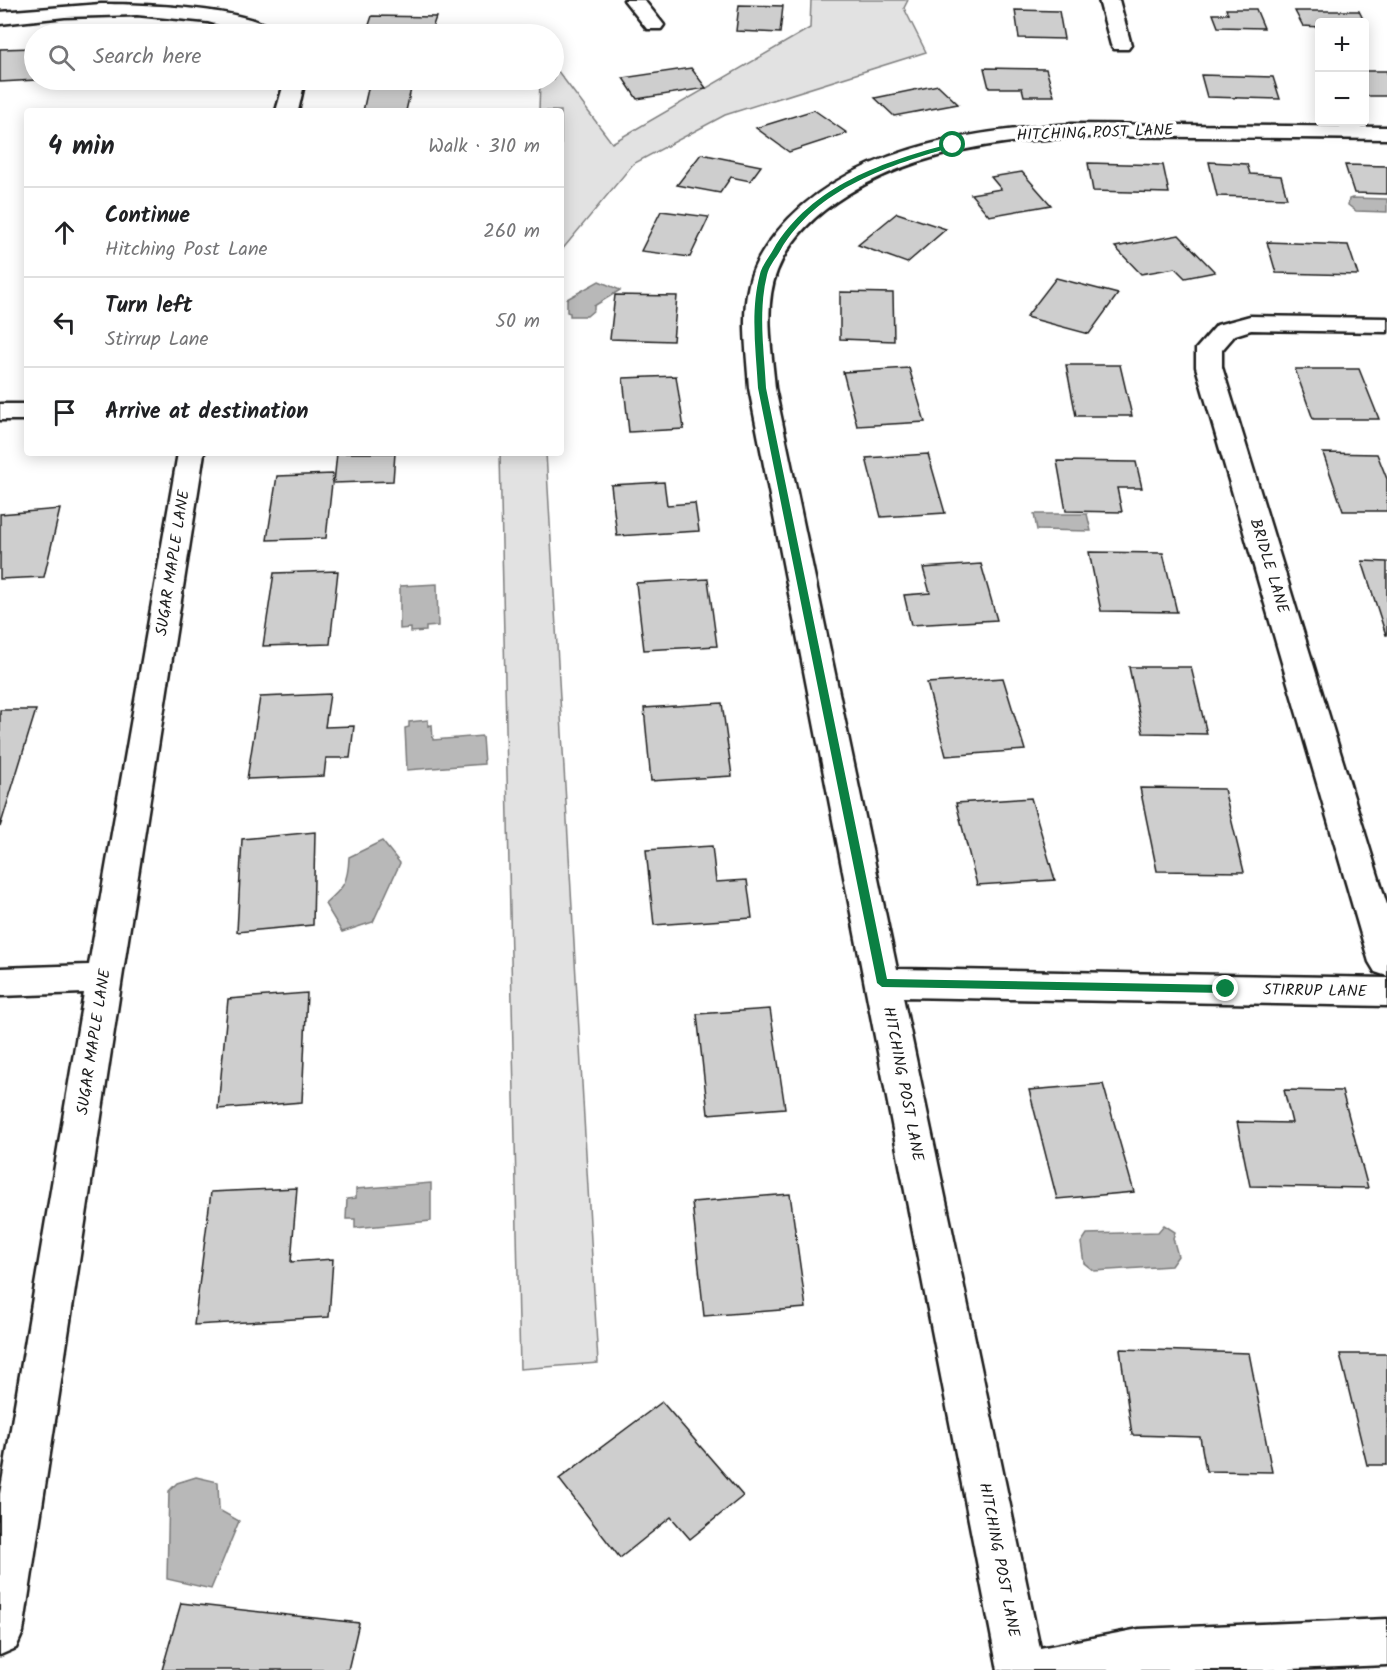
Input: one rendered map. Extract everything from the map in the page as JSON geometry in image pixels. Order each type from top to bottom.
[{"type":"street","points":[[634,0],[654,26]]},
{"type":"street","points":[[1109,0],[1121,45]]},
{"type":"street","points":[[0,18],[96,5],[172,4],[233,18],[246,24]]},
{"type":"street","points":[[288,108],[292,90]]},
{"type":"street","name":"HITCHING POST LANE","points":[[1021,1670],[762,388],[758,311],[764,272],[786,234],[805,214],[835,190],[891,163],[934,149],[993,136],[1052,131],[1387,133]]},
{"type":"street","name":"BRIDLE LANE","points":[[1387,325],[1250,323],[1226,330],[1209,349],[1209,367],[1387,962]]},
{"type":"street","points":[[0,412],[24,412]]},
{"type":"street","name":"SUGAR MAPLE LANE","points":[[0,1632],[104,978],[191,456]]},
{"type":"street","points":[[0,982],[104,978]]},
{"type":"street","name":"STIRRUP LANE","points":[[882,983],[1387,992]]},
{"type":"street","points":[[1044,1670],[1139,1652],[1387,1642]]},
{"type":"shaded area","points":[[811,0],[908,0],[904,8],[926,52],[725,115],[633,164],[564,247],[564,108],[539,108],[540,90],[564,90],[564,79],[612,143],[810,28]]},
{"type":"shaded area","points":[[1349,199],[1387,199],[1387,212],[1356,211],[1348,205]]},
{"type":"shaded area","points":[[599,281],[620,290],[594,306],[594,310],[587,316],[570,316],[567,312],[567,299]]},
{"type":"shaded area","points":[[500,456],[546,456],[598,1363],[520,1369]]},
{"type":"shaded area","points":[[1034,514],[1087,514],[1091,531],[1037,530]]},
{"type":"shaded area","points":[[437,584],[438,626],[426,627],[426,631],[411,632],[411,628],[400,629],[400,586]]},
{"type":"shaded area","points":[[428,720],[428,726],[432,725],[433,740],[482,736],[484,764],[407,770],[405,728],[409,727],[409,722]]},
{"type":"shaded area","points":[[382,841],[400,863],[373,922],[342,932],[325,904],[344,884],[348,873],[349,857]]},
{"type":"shaded area","points":[[431,1183],[431,1221],[355,1228],[355,1219],[346,1219],[347,1199],[356,1198],[356,1189]]},
{"type":"shaded area","points":[[1164,1225],[1175,1232],[1173,1238],[1178,1256],[1171,1266],[1094,1271],[1084,1263],[1081,1243],[1087,1234],[1158,1232]]},
{"type":"shaded area","points":[[196,1477],[218,1482],[219,1510],[239,1521],[211,1589],[167,1579],[169,1491],[177,1483]]},
{"type":"building","points":[[739,5],[783,6],[780,33],[736,31]]},
{"type":"building","points":[[1226,9],[1256,9],[1264,28],[1218,27],[1213,14],[1228,14]]},
{"type":"building","points":[[1015,10],[1059,11],[1064,39],[1019,38]]},
{"type":"building","points":[[1295,11],[1359,11],[1362,18],[1315,18],[1315,27],[1303,26]]},
{"type":"building","points":[[372,16],[436,17],[434,24],[369,24]]},
{"type":"building","points":[[24,48],[24,81],[0,82],[0,49]]},
{"type":"building","points":[[691,68],[706,88],[637,99],[623,78]]},
{"type":"building","points":[[984,68],[1046,69],[1054,96],[1024,96],[1022,88],[989,88]]},
{"type":"building","points":[[1369,71],[1387,71],[1387,96],[1369,96]]},
{"type":"building","points":[[1201,75],[1273,77],[1280,99],[1207,97]]},
{"type":"building","points":[[938,85],[958,104],[894,116],[875,98]]},
{"type":"building","points":[[368,90],[411,90],[407,108],[364,108]]},
{"type":"building","points":[[814,110],[847,133],[789,152],[756,128]]},
{"type":"building","points":[[701,154],[761,166],[750,181],[731,177],[720,193],[677,185]]},
{"type":"building","points":[[1209,162],[1247,164],[1250,174],[1281,176],[1287,198],[1217,196]]},
{"type":"building","points":[[1088,163],[1163,165],[1169,193],[1093,191]]},
{"type":"building","points":[[1345,165],[1387,166],[1387,194],[1354,193]]},
{"type":"building","points":[[1022,172],[1051,205],[989,216],[971,194],[1001,189],[991,177]]},
{"type":"building","points":[[661,211],[709,217],[690,257],[641,251]]},
{"type":"building","points":[[897,213],[946,229],[907,263],[858,245]]},
{"type":"building","points":[[1179,235],[1215,272],[1185,278],[1175,268],[1141,274],[1115,247]]},
{"type":"building","points":[[1267,242],[1348,245],[1358,275],[1276,273]]},
{"type":"building","points":[[1056,278],[1118,294],[1089,334],[1026,317]]},
{"type":"building","points":[[840,292],[893,293],[894,341],[840,339]]},
{"type":"building","points":[[615,295],[677,296],[673,341],[610,339]]},
{"type":"building","points":[[1066,365],[1120,365],[1132,416],[1076,416]]},
{"type":"building","points":[[909,368],[925,422],[857,426],[843,372]]},
{"type":"building","points":[[1295,369],[1359,369],[1379,419],[1313,419]]},
{"type":"building","points":[[676,376],[684,429],[629,432],[623,378]]},
{"type":"building","points":[[1323,453],[1377,454],[1387,479],[1387,511],[1343,511]]},
{"type":"building","points":[[928,454],[945,513],[881,517],[866,458]]},
{"type":"building","points":[[337,456],[395,456],[393,481],[334,483]]},
{"type":"building","points":[[1057,461],[1136,462],[1142,488],[1117,488],[1122,512],[1066,511]]},
{"type":"building","points":[[333,474],[326,538],[267,540],[277,476]]},
{"type":"building","points":[[664,482],[667,505],[695,503],[699,531],[617,536],[611,485]]},
{"type":"building","points":[[60,509],[44,577],[0,579],[0,514]]},
{"type":"building","points":[[1089,552],[1163,553],[1177,612],[1101,611]]},
{"type":"building","points":[[1362,561],[1387,562],[1387,635],[1386,635]]},
{"type":"building","points":[[981,564],[997,620],[911,625],[904,595],[930,593],[923,568]]},
{"type":"building","points":[[338,571],[330,644],[263,646],[274,573]]},
{"type":"building","points":[[708,579],[717,646],[644,650],[636,583]]},
{"type":"building","points":[[1129,667],[1191,667],[1207,734],[1143,733]]},
{"type":"building","points":[[1003,678],[1025,750],[946,756],[927,683]]},
{"type":"building","points":[[330,694],[325,727],[354,726],[350,758],[326,758],[324,776],[247,779],[260,697]]},
{"type":"building","points":[[722,703],[732,776],[651,781],[644,708]]},
{"type":"building","points":[[0,710],[36,710],[0,827]]},
{"type":"building","points":[[1140,788],[1224,789],[1244,872],[1157,871]]},
{"type":"building","points":[[1031,798],[1055,880],[977,885],[956,803]]},
{"type":"building","points":[[315,832],[313,925],[237,932],[242,839]]},
{"type":"building","points":[[712,846],[716,882],[747,880],[752,918],[654,925],[646,850]]},
{"type":"building","points":[[307,993],[302,1102],[218,1109],[228,999]]},
{"type":"building","points":[[770,1009],[785,1108],[708,1114],[697,1014]]},
{"type":"building","points":[[1103,1084],[1134,1192],[1057,1199],[1029,1090]]},
{"type":"building","points":[[1284,1090],[1342,1091],[1368,1188],[1250,1186],[1237,1122],[1292,1123]]},
{"type":"building","points":[[297,1188],[291,1262],[333,1259],[329,1317],[194,1325],[211,1192]]},
{"type":"building","points":[[790,1194],[806,1308],[704,1316],[692,1202]]},
{"type":"building","points":[[1120,1349],[1249,1353],[1272,1472],[1206,1471],[1200,1437],[1132,1435]]},
{"type":"building","points":[[1340,1354],[1387,1354],[1387,1465],[1367,1465]]},
{"type":"building","points":[[662,1402],[743,1496],[690,1539],[671,1517],[620,1558],[559,1479]]},
{"type":"building","points":[[181,1603],[359,1623],[348,1670],[162,1670]]},
{"type":"route","points":[[953,145],[891,163],[835,190],[805,214],[786,234],[764,272],[758,311],[762,388],[882,983],[1226,989]]}]
